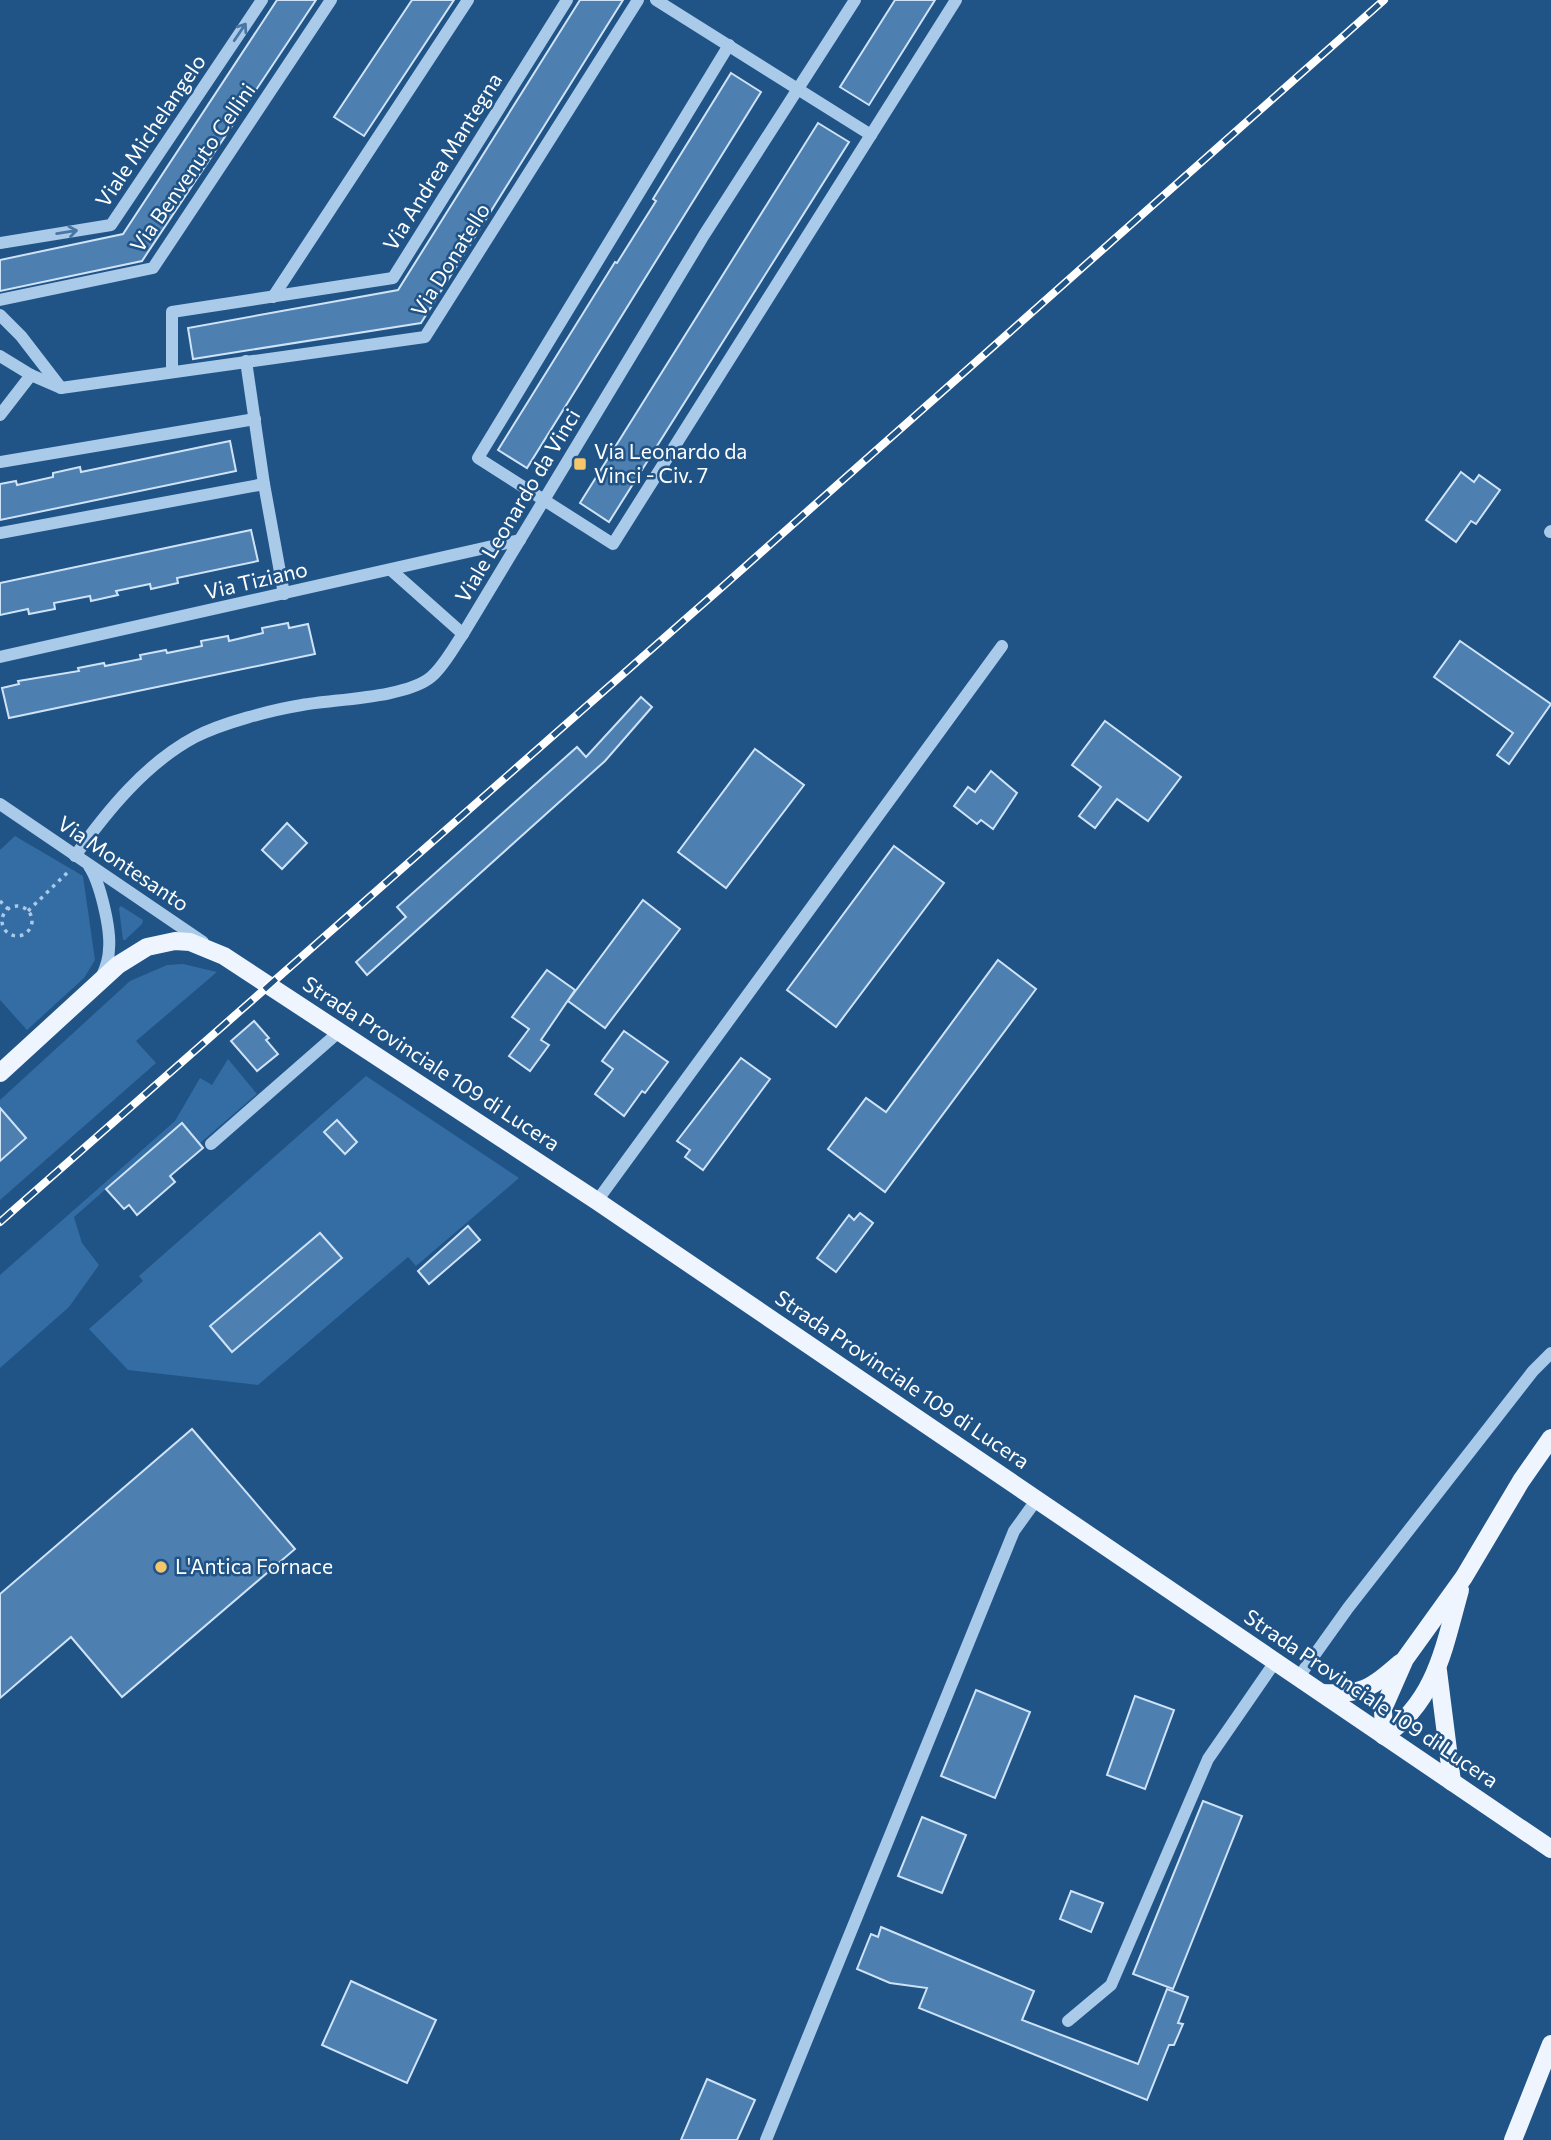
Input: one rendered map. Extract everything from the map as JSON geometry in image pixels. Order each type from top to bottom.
[{"type":"main road","name":"Strada Provinciale 109 di Lucera","points":[[0,1073],[132,955],[163,942],[190,942],[224,956],[597,1201],[1551,1849]]},
{"type":"main road","points":[[1384,1736],[1383,1709],[1405,1659],[1464,1577],[1521,1481],[1551,1438]]},
{"type":"main road","points":[[1384,1736],[1415,1710],[1438,1671],[1464,1577]]},
{"type":"main road","points":[[1321,1693],[1349,1695],[1373,1686],[1405,1659]]},
{"type":"main road","points":[[1438,1671],[1452,1782]]},
{"type":"main road","points":[[1513,2140],[1551,2044]]},
{"type":"street","name":"Viale Michelangelo","points":[[0,243],[111,225],[262,0]]},
{"type":"street","name":"Via Benvenuto Cellini","points":[[0,300],[153,268],[331,0]]},
{"type":"street","points":[[273,296],[468,0]]},
{"type":"street","name":"Via Andrea Mantegna","points":[[172,371],[172,312],[393,278],[567,0]]},
{"type":"street","name":"Via Donatello","points":[[61,388],[425,337],[638,0]]},
{"type":"street","points":[[656,0],[872,135]]},
{"type":"street","name":"Viale Leonardo da Vinci","points":[[81,859],[118,799],[172,751],[196,736],[299,705],[402,690],[431,677],[463,634],[704,235],[855,0]]},
{"type":"street","points":[[729,45],[478,458],[613,544],[957,0]]},
{"type":"street","points":[[0,315],[21,336],[61,388]]},
{"type":"street","points":[[0,356],[31,375],[61,388]]},
{"type":"street","points":[[246,361],[284,594]]},
{"type":"street","points":[[0,415],[31,375]]},
{"type":"street","points":[[0,462],[255,419]]},
{"type":"street","points":[[0,533],[264,484]]},
{"type":"street","name":"Via Tiziano","points":[[0,657],[520,540]]},
{"type":"street","points":[[391,570],[463,634]]},
{"type":"street","points":[[597,1201],[1002,646]]},
{"type":"street","name":"Via Montesanto","points":[[0,804],[224,956]]},
{"type":"street","points":[[81,859],[99,885],[110,942],[107,965],[95,986]]},
{"type":"street","points":[[211,1144],[340,1031]]},
{"type":"street","points":[[1298,1678],[1427,1506],[1533,1371],[1551,1353]]},
{"type":"street","points":[[766,2140],[1014,1531],[1037,1499]]},
{"type":"street","points":[[1068,2021],[1111,1985],[1208,1759],[1275,1662]]},
{"type":"path","points":[[28,911],[81,859]]},
{"type":"path","points":[[0,901],[8,909]]},
{"type":"path","points":[[20,906],[28,911],[32,924],[26,933],[16,935],[4,928],[3,918],[8,909],[20,906]]},
{"type":"shaded area","points":[[15,836],[83,876],[95,960],[84,978],[27,1030],[0,1000],[0,850]]},
{"type":"shaded area","points":[[121,906],[143,920],[125,940],[119,908]]},
{"type":"shaded area","points":[[183,964],[217,972],[136,1041],[156,1063],[0,1200],[0,1161],[26,1138],[0,1108],[0,1100],[130,981],[167,965]]},
{"type":"shaded area","points":[[228,1059],[257,1094],[199,1144],[106,1189],[74,1217],[82,1243],[99,1265],[69,1307],[0,1368],[0,1275],[175,1121],[200,1078],[212,1085]]},
{"type":"shaded area","points":[[366,1076],[519,1178],[416,1266],[408,1257],[258,1385],[128,1370],[89,1329],[143,1281],[139,1276]]},
{"type":"building","points":[[277,0],[316,0],[142,261],[0,291],[0,260],[123,234]]},
{"type":"building","points":[[412,0],[454,0],[364,136],[334,117]]},
{"type":"building","points":[[580,0],[623,0],[421,323],[193,359],[188,328],[398,290]]},
{"type":"building","points":[[895,0],[935,0],[869,105],[840,87]]},
{"type":"building","points":[[731,73],[761,92],[527,468],[498,450],[656,201],[653,199]]},
{"type":"building","points":[[818,123],[849,142],[609,522],[580,503]]},
{"type":"building","points":[[230,441],[236,471],[0,520],[0,484],[16,481],[17,485],[53,477],[53,473],[80,467],[81,472]]},
{"type":"building","points":[[1461,472],[1474,482],[1479,475],[1500,490],[1476,524],[1471,521],[1456,542],[1426,520]]},
{"type":"building","points":[[251,530],[258,561],[177,578],[178,583],[151,589],[150,584],[116,591],[118,595],[91,601],[90,596],[54,603],[55,609],[29,614],[28,609],[0,615],[0,583]]},
{"type":"building","points":[[288,623],[289,628],[308,624],[315,654],[9,718],[2,688],[19,684],[18,681],[79,671],[78,668],[104,663],[105,666],[141,659],[140,655],[166,650],[167,653],[202,646],[201,641],[228,636],[229,641],[263,633],[262,628]]},
{"type":"building","points":[[1460,641],[1551,704],[1509,764],[1497,755],[1513,733],[1434,677]]},
{"type":"building","points":[[641,697],[652,707],[605,761],[367,975],[356,962],[406,917],[397,907],[577,747],[586,757]]},
{"type":"building","points":[[1105,721],[1181,777],[1148,821],[1117,799],[1095,828],[1079,816],[1101,787],[1072,765]]},
{"type":"building","points":[[755,749],[804,785],[726,888],[678,852]]},
{"type":"building","points":[[991,771],[1017,793],[993,829],[981,820],[977,824],[954,806],[968,787],[975,792]]},
{"type":"building","points":[[287,823],[307,843],[282,869],[262,850]]},
{"type":"building","points":[[894,846],[944,883],[836,1027],[787,990]]},
{"type":"building","points":[[643,900],[680,929],[605,1028],[568,1001]]},
{"type":"building","points":[[998,960],[1036,989],[885,1192],[828,1149],[866,1098],[886,1112]]},
{"type":"building","points":[[547,970],[575,990],[541,1040],[549,1045],[530,1071],[509,1056],[529,1029],[512,1017]]},
{"type":"building","points":[[254,1021],[269,1038],[266,1040],[278,1054],[257,1071],[231,1041]]},
{"type":"building","points":[[624,1031],[668,1062],[624,1116],[595,1094],[613,1069],[602,1061]]},
{"type":"building","points":[[741,1058],[770,1079],[703,1170],[685,1157],[690,1150],[677,1141]]},
{"type":"building","points":[[0,1108],[26,1138],[0,1161]]},
{"type":"building","points":[[337,1120],[357,1142],[345,1154],[324,1132]]},
{"type":"building","points":[[182,1123],[203,1148],[170,1176],[175,1182],[137,1215],[129,1205],[124,1209],[106,1189]]},
{"type":"building","points":[[860,1213],[873,1223],[836,1272],[817,1258],[849,1215],[854,1220]]},
{"type":"building","points":[[468,1226],[480,1240],[429,1284],[418,1271]]},
{"type":"building","points":[[320,1233],[342,1258],[232,1352],[210,1326]]},
{"type":"building","points":[[192,1429],[295,1549],[122,1697],[71,1637],[0,1698],[0,1594]]},
{"type":"building","points":[[976,1690],[1030,1712],[995,1798],[941,1776]]},
{"type":"building","points":[[1135,1696],[1174,1710],[1145,1789],[1107,1775]]},
{"type":"building","points":[[1203,1801],[1242,1816],[1173,1989],[1133,1974]]},
{"type":"building","points":[[922,1817],[966,1835],[942,1893],[898,1876]]},
{"type":"building","points":[[1071,1891],[1103,1903],[1091,1932],[1060,1919]]},
{"type":"building","points":[[881,1927],[1034,1991],[1022,2020],[1138,2064],[1167,1989],[1188,1997],[1178,2023],[1183,2024],[1174,2045],[1169,2045],[1147,2100],[919,2008],[927,1988],[890,1983],[857,1969],[871,1934],[878,1937]]},
{"type":"building","points":[[351,1981],[436,2020],[407,2083],[322,2045]]},
{"type":"building","points":[[707,2079],[755,2100],[737,2140],[681,2140]]},
{"type":"railway","points":[[0,1222],[1384,0]]},
{"type":"place","name":"Via Leonardo da Vinci - Civ. 7","points":[[580,464]]},
{"type":"place","name":"L'Antica Fornace","points":[[161,1567]]}]
